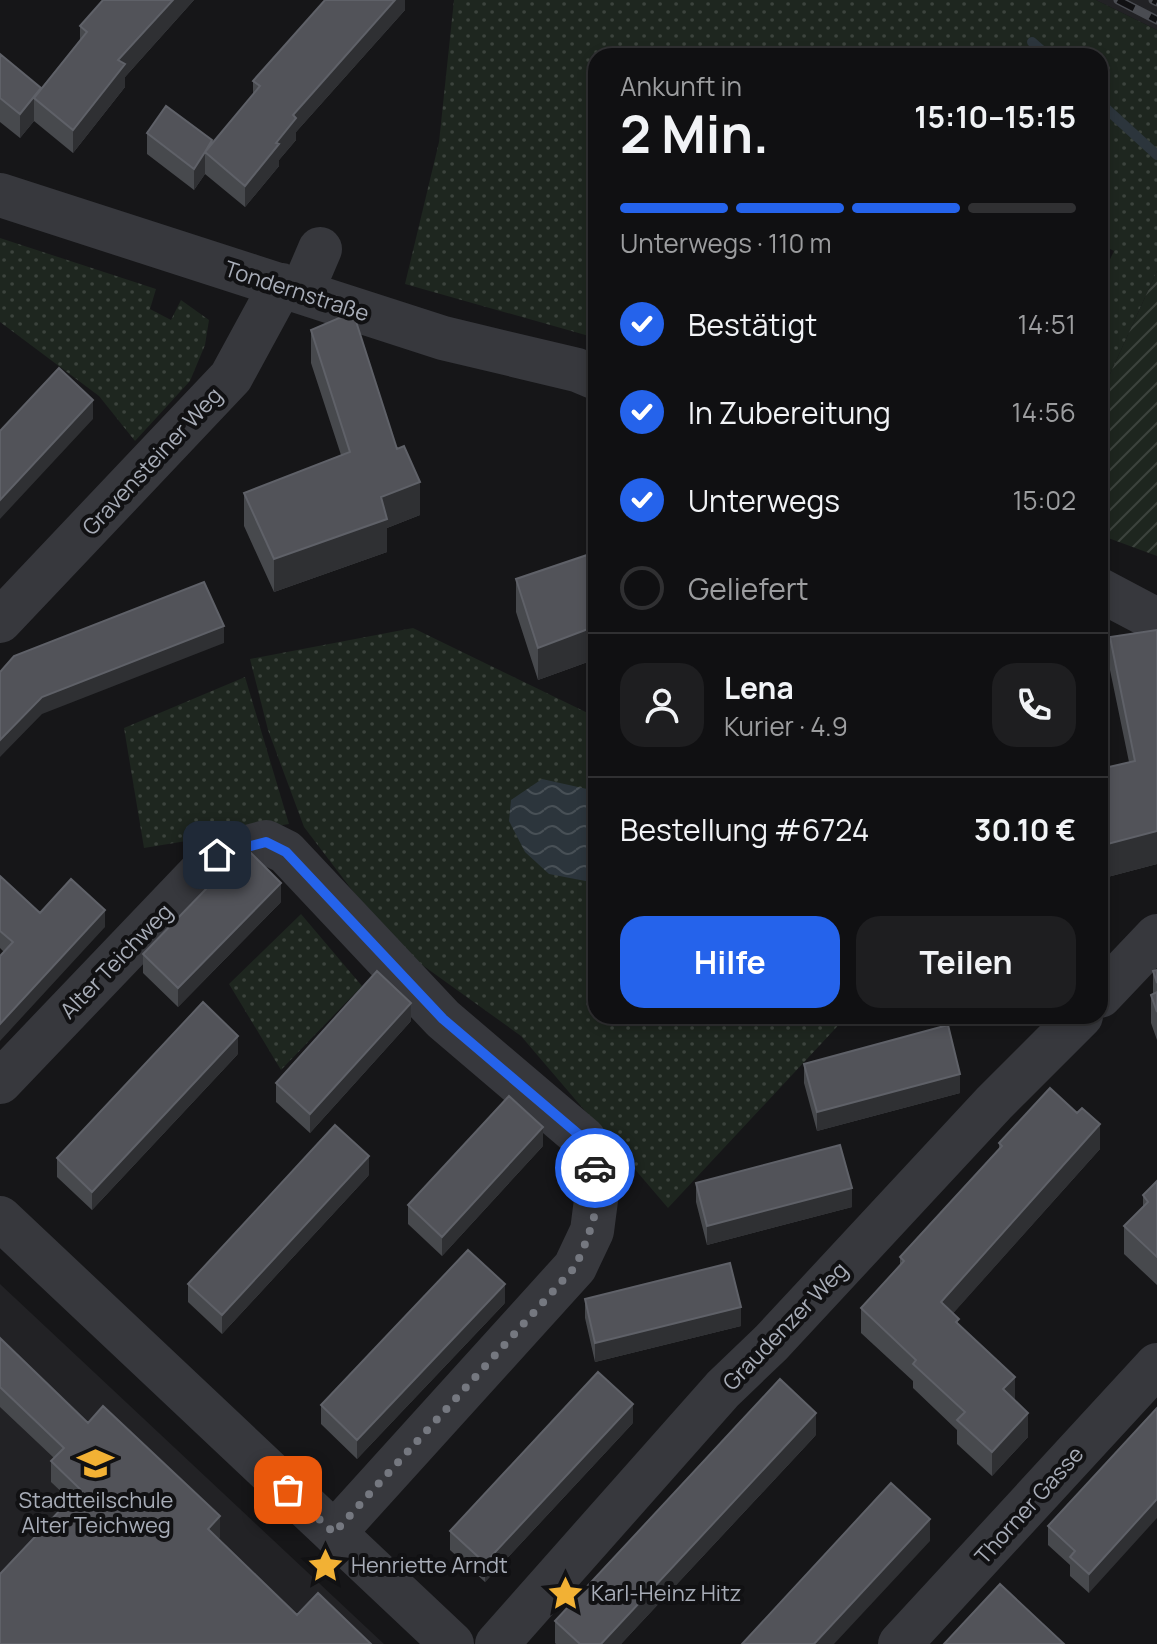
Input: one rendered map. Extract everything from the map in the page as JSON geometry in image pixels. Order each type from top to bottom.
[{"type":"street","name":"Tondernstraße","points":[[0,195],[443,338],[588,375]]},
{"type":"street","name":"Gravensteiner Weg","points":[[0,621],[231,377],[320,249]]},
{"type":"street","points":[[1108,594],[1157,620]]},
{"type":"street","name":"Alter Teichweg","points":[[0,1082],[217,855],[266,842],[286,852],[443,1019],[584,1139],[599,1177],[592,1231],[575,1267],[334,1533]]},
{"type":"street","points":[[1108,988],[1157,936]]},
{"type":"street","name":"Graudenzer Weg","points":[[497,1644],[723,1389],[771,1343],[994,1103],[1073,1024]]},
{"type":"street","points":[[0,1218],[452,1644]]},
{"type":"street","name":"Thorner Gasse","points":[[900,1644],[1157,1365]]},
{"type":"shaded area","points":[[454,0],[1096,0],[1157,30],[1157,271],[1108,378],[1108,263],[1114,251],[1108,248],[1108,48],[588,48],[588,336],[405,284],[439,142]]},
{"type":"shaded area","points":[[1096,0],[1157,0],[1157,30]]},
{"type":"shaded area","points":[[0,238],[156,289],[150,309],[171,320],[181,300],[209,320],[205,345],[190,381],[135,441],[99,396],[0,322]]},
{"type":"shaded area","points":[[1157,271],[1157,556],[1108,538],[1108,378]]},
{"type":"shaded area","points":[[413,628],[588,713],[588,1024],[840,1024],[668,1208],[521,1036],[393,944],[304,827],[268,730],[250,659]]},
{"type":"shaded area","points":[[245,677],[289,824],[144,848],[124,728]]},
{"type":"shaded area","points":[[301,914],[362,986],[281,1070],[229,984]]},
{"type":"shaded area","name":"Stadtteilschule Alter Teichweg","points":[[0,1284],[384,1644],[0,1644]]},
{"type":"water","points":[[542,779],[588,789],[588,881],[549,874],[525,852],[509,821],[511,800]]},
{"type":"building","points":[[103,0],[173,0],[118,60],[125,64],[73,130],[34,98],[87,32],[80,26]]},
{"type":"building","points":[[325,0],[395,0],[293,115],[296,118],[276,143],[279,144],[245,186],[205,152],[260,86],[253,81]]},
{"type":"building","points":[[0,54],[41,88],[20,114],[0,98]]},
{"type":"building","points":[[166,106],[212,140],[194,169],[147,133]]},
{"type":"building","points":[[353,312],[397,449],[404,446],[420,482],[381,497],[387,519],[274,559],[244,493],[350,452],[311,330]]},
{"type":"building","points":[[59,368],[93,400],[0,500],[0,431]]},
{"type":"building","points":[[588,555],[588,629],[538,648],[516,579]]},
{"type":"building","points":[[204,582],[224,626],[42,697],[0,740],[0,672],[14,656]]},
{"type":"building","points":[[1157,630],[1157,831],[1108,844],[1108,767],[1135,761],[1110,637]]},
{"type":"building","points":[[251,853],[281,883],[178,988],[143,954],[238,856]]},
{"type":"building","points":[[0,876],[40,913],[71,879],[105,910],[0,1024],[0,956],[13,942],[0,931]]},
{"type":"building","points":[[377,971],[411,1003],[310,1114],[276,1083]]},
{"type":"building","points":[[1157,992],[1157,1012],[1151,995]]},
{"type":"building","points":[[203,1002],[238,1036],[92,1192],[57,1158]]},
{"type":"building","points":[[948,1025],[960,1074],[817,1112],[804,1064]]},
{"type":"building","points":[[1050,1088],[1077,1113],[1082,1108],[1100,1124],[941,1302],[959,1319],[956,1322],[1015,1377],[1003,1389],[1028,1413],[992,1452],[957,1420],[965,1412],[913,1364],[916,1360],[861,1308],[904,1261],[900,1257],[1002,1146],[999,1143]]},
{"type":"building","points":[[509,1096],[543,1127],[442,1237],[408,1205]]},
{"type":"building","points":[[335,1125],[369,1156],[222,1315],[188,1284]]},
{"type":"building","points":[[840,1145],[852,1188],[707,1226],[696,1183]]},
{"type":"building","points":[[1157,1181],[1157,1257],[1124,1226],[1148,1202],[1143,1195]]},
{"type":"building","points":[[468,1250],[505,1284],[357,1440],[321,1405]]},
{"type":"building","points":[[730,1263],[741,1307],[595,1343],[585,1299]]},
{"type":"building","name":"Stadtteilschule Alter Teichweg","points":[[0,1338],[88,1423],[103,1406],[220,1516],[208,1529],[297,1615],[318,1593],[371,1644],[0,1644],[0,1574],[80,1489],[51,1461],[64,1448],[0,1387]]},
{"type":"building","points":[[598,1372],[633,1404],[485,1563],[450,1531]]},
{"type":"building","points":[[780,1379],[816,1413],[601,1644],[580,1644],[555,1621]]},
{"type":"building","points":[[1157,1408],[1157,1499],[1089,1574],[1070,1557],[1075,1551],[1048,1526]]},
{"type":"building","points":[[891,1483],[930,1519],[814,1644],[742,1644]]},
{"type":"building","points":[[1000,1584],[1064,1644],[944,1644]]},
{"type":"waterway","points":[[1032,42],[1039,48]]},
{"type":"waterway","points":[[1108,110],[1157,155]]},
{"type":"railway","points":[[1118,0],[1157,20]]},
{"type":"railway","points":[[1153,0],[1157,2]]},
{"type":"way so far","points":[[288,1490],[334,1533],[575,1267],[592,1231],[599,1177],[595,1168]]},
{"type":"place","name":"Stadtteilschule Alter Teichweg","points":[[96,1464]]},
{"type":"place","name":"Henriette Arndt","points":[[325,1565]]},
{"type":"place","name":"Karl-Heinz Hitz","points":[[565,1593]]},
{"type":"route","points":[[217,855],[266,842],[286,852],[443,1019],[584,1139],[595,1168]]}]
